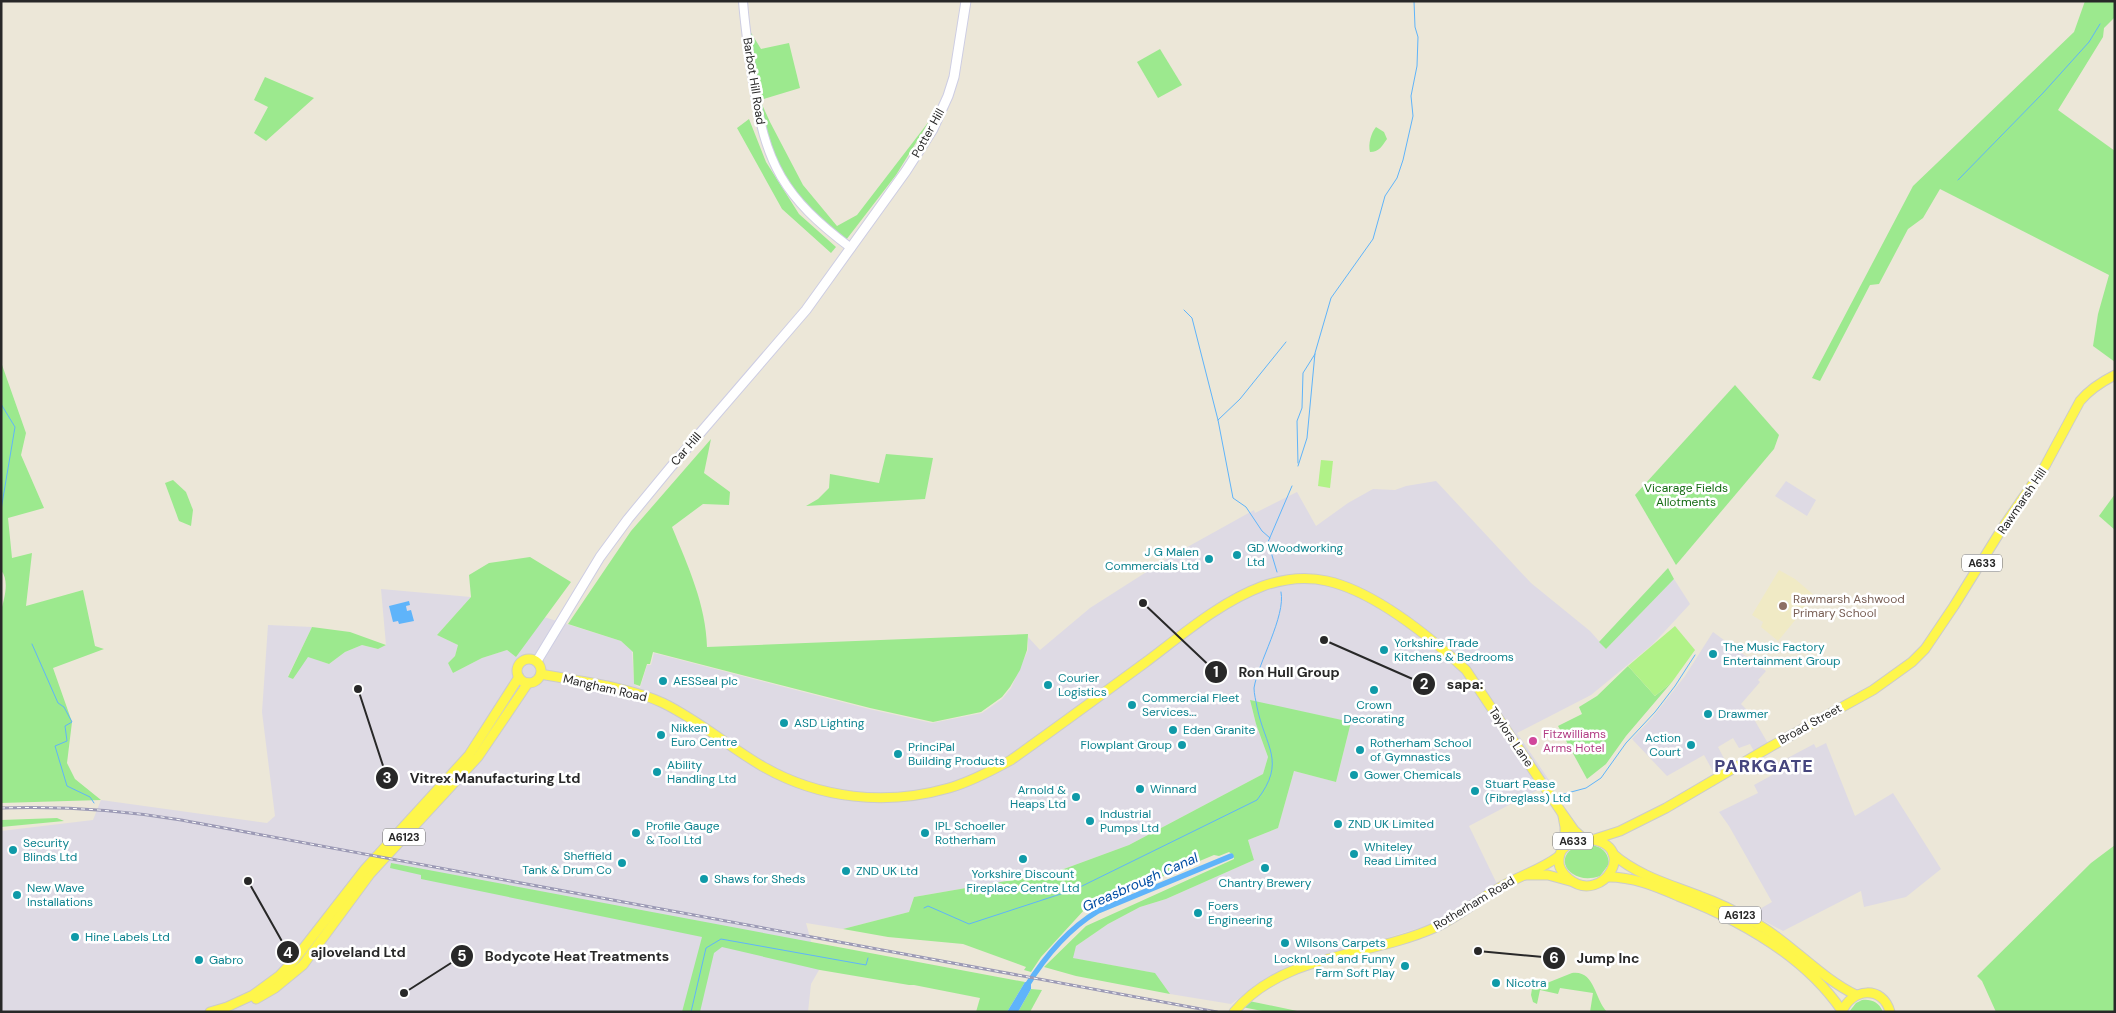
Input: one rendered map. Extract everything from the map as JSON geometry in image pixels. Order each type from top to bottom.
[{"type":"main road","name":"Potter Hill","points":[[851,248],[906,171],[933,129],[948,96],[954,77],[966,1]]},
{"type":"main road","name":"Car Hill","points":[[536,661],[600,557],[628,519],[676,460],[806,310],[851,248]]},
{"type":"main road","name":"Rawmarsh Hill","points":[[1895,675],[1925,649],[2003,527],[2046,466],[2076,408],[2087,392],[2115,375]]},
{"type":"main road","name":"Mangham Road","points":[[541,674],[635,693],[662,702],[761,766],[794,782],[847,796],[885,798],[928,793],[950,788],[987,773],[1011,760],[1201,622],[1223,607],[1263,587],[1281,581],[1303,579],[1326,581],[1350,588],[1386,608]]},
{"type":"main road","name":"Taylors Lane","points":[[1386,608],[1448,653],[1466,670],[1562,813],[1574,830],[1584,839]]},
{"type":"main road","name":"A6123","points":[[224,1012],[237,1008],[273,985],[365,869],[469,755],[519,677],[517,669],[520,662],[530,659],[536,661]]},
{"type":"main road","points":[[536,661],[541,667],[541,674]]},
{"type":"main road","name":"A6123","points":[[210,1012],[260,994],[303,965],[319,940],[370,874],[478,757],[528,683],[536,680],[541,674]]},
{"type":"main road","name":"Broad Street","points":[[1595,839],[1620,831],[1666,808],[1895,675]]},
{"type":"main road","points":[[519,677],[528,683]]},
{"type":"main road","name":"Taylors Lane","points":[[1562,813],[1565,827],[1565,846]]},
{"type":"main road","name":"A633","points":[[1612,852],[1595,839],[1574,841],[1565,846],[1559,856],[1559,864],[1562,871],[1573,882],[1585,885],[1595,884],[1608,877],[1614,867],[1612,852],[1614,839],[1620,831]]},
{"type":"main road","name":"A6123","points":[[1612,852],[1635,870],[1704,897],[1752,921],[1786,942],[1838,986],[1856,995]]},
{"type":"main road","name":"Rotherham Road","points":[[1234,1012],[1251,994],[1280,977],[1320,961],[1395,942],[1435,928],[1499,887],[1550,863],[1559,856]]},
{"type":"main road","name":"Rotherham Road","points":[[1524,875],[1548,875],[1573,882]]},
{"type":"main road","name":"A6123","points":[[1608,877],[1621,877],[1644,882],[1707,907],[1750,928],[1790,957],[1831,994],[1842,1012]]},
{"type":"main road","name":"A6123","points":[[295,959],[299,961],[319,940]]},
{"type":"main road","points":[[1842,1012],[1850,999],[1867,992],[1878,995],[1886,1001],[1890,1012]]},
{"type":"street","name":"Barbot Hill Road","points":[[744,1],[747,40],[758,117],[772,158],[783,181],[807,211],[851,248]]},
{"type":"shaded area","points":[[1436,481],[1531,583],[1590,631],[1606,649],[1674,579],[1690,604],[1652,645],[1591,695],[1517,733],[1551,783],[1469,826],[1497,884],[1432,924],[1325,957],[1256,986],[1231,1004],[1170,994],[1154,973],[1072,958],[1076,946],[1108,924],[1140,907],[1166,899],[1254,860],[1248,840],[1278,828],[1294,771],[1336,782],[1351,722],[1250,701],[1268,757],[1263,774],[1129,845],[1053,873],[914,897],[909,912],[843,929],[806,923],[819,970],[811,984],[808,1012],[1,1012],[1,831],[93,820],[101,800],[267,823],[275,816],[262,712],[268,625],[312,627],[288,676],[293,679],[307,656],[329,664],[345,652],[362,645],[378,649],[386,645],[381,589],[471,597],[437,635],[458,645],[455,656],[448,663],[453,673],[482,658],[507,650],[516,657],[544,617],[621,641],[632,651],[634,684],[640,688],[647,665],[651,665],[654,653],[869,709],[932,723],[982,713],[1002,699],[1011,688],[1028,650],[1028,637],[1040,650],[1090,608],[1173,555],[1254,510],[1255,513],[1297,492],[1316,526],[1348,503],[1373,489],[1395,490],[1406,486]]},
{"type":"shaded area","points":[[1786,481],[1816,500],[1807,516],[1775,496]]},
{"type":"shaded area","name":"Rawmarsh Ashwood Primary School","points":[[1779,570],[1795,579],[1815,596],[1778,641],[1761,627],[1763,622],[1752,615]]},
{"type":"shaded area","points":[[1713,632],[1766,671],[1758,680],[1760,682],[1741,704],[1751,714],[1770,747],[1756,755],[1750,744],[1739,748],[1733,738],[1718,747],[1728,766],[1714,773],[1704,755],[1667,776],[1632,739],[1652,718],[1685,676]]},
{"type":"shaded area","points":[[1826,743],[1855,816],[1893,793],[1941,869],[1906,897],[1864,907],[1861,891],[1783,931],[1751,914],[1772,902],[1729,826],[1719,812],[1758,793],[1754,785],[1783,769],[1780,762],[1814,744],[1816,748]]},
{"type":"green space","points":[[2085,1],[2115,1],[2115,17],[2104,28],[2103,37],[2058,110],[2115,151],[2115,362],[2093,346],[2098,314],[2109,275],[1940,189],[1923,218],[1908,229],[1879,284],[1870,285],[1820,381],[1812,378],[1913,186],[2074,32]]},
{"type":"green space","points":[[750,31],[761,49],[789,43],[800,88],[760,100]]},
{"type":"green space","points":[[1160,49],[1182,85],[1158,98],[1137,62]]},
{"type":"green space","points":[[265,77],[314,98],[266,141],[254,133],[268,107],[254,100]]},
{"type":"green space","points":[[760,101],[803,185],[837,226],[857,215],[930,120],[896,175],[846,240],[807,209],[773,156]]},
{"type":"green space","points":[[749,119],[766,162],[799,214],[836,247],[831,253],[782,209],[737,128]]},
{"type":"green space","points":[[1376,127],[1384,132],[1387,139],[1378,150],[1370,152],[1370,139]]},
{"type":"green space","points":[[1,362],[26,433],[21,455],[44,508],[8,518],[12,558],[32,553],[26,606],[83,590],[95,646],[104,649],[53,668],[72,722],[67,763],[75,779],[101,800],[1,803],[1,611],[6,585],[4,574],[1,570]]},
{"type":"green space","name":"Vicarage Fields Allotments","points":[[1735,385],[1779,435],[1774,449],[1676,565],[1635,495]]},
{"type":"green space","points":[[711,439],[704,473],[730,492],[729,505],[703,504],[672,527],[700,601],[707,647],[1028,634],[1027,650],[1020,670],[1002,697],[981,712],[933,722],[870,708],[653,652],[640,686],[634,684],[633,652],[621,641],[568,624],[631,531]]},
{"type":"green space","points":[[886,454],[933,458],[925,499],[806,506],[818,499],[829,488],[830,474],[879,483]]},
{"type":"green space","points":[[1321,460],[1333,461],[1330,488],[1318,486]]},
{"type":"green space","points":[[173,480],[186,492],[193,510],[191,526],[179,521],[165,483]]},
{"type":"green space","points":[[2115,494],[2115,530],[2099,516]]},
{"type":"green space","points":[[530,557],[571,582],[516,657],[507,650],[482,658],[453,673],[448,663],[455,656],[458,645],[437,635],[471,597],[469,575],[489,563]]},
{"type":"green space","points":[[1668,568],[1674,579],[1606,649],[1599,642]]},
{"type":"green space","points":[[1675,626],[1695,650],[1672,682],[1655,696],[1628,666]]},
{"type":"green space","points":[[312,627],[350,632],[386,645],[378,649],[362,645],[345,652],[329,664],[308,657],[293,679],[288,677]]},
{"type":"green space","points":[[1628,666],[1655,696],[1672,682],[1626,736],[1606,764],[1587,779],[1558,726],[1582,714],[1579,707],[1597,696]]},
{"type":"green space","points":[[1250,700],[1351,722],[1336,782],[1294,771],[1278,828],[1248,840],[1254,860],[1166,899],[1140,907],[1108,924],[1076,946],[1073,958],[1155,973],[1170,994],[1076,976],[1044,967],[1086,926],[1234,859],[1233,855],[1229,852],[1219,856],[1214,855],[1085,909],[1041,957],[1031,972],[1024,970],[1026,967],[963,944],[888,937],[843,929],[909,912],[914,897],[1053,873],[1129,845],[1263,774],[1268,757],[1256,724]]},
{"type":"green space","points":[[57,818],[64,821],[1,827],[1,820]]},
{"type":"green space","points":[[1581,845],[1596,846],[1606,854],[1609,864],[1600,876],[1579,877],[1567,868],[1565,862],[1566,855],[1571,849]]},
{"type":"green space","points":[[2115,845],[2115,1012],[1996,1012],[1982,981],[1977,976],[2091,863]]},
{"type":"green space","points":[[391,863],[1025,982],[1007,1012],[976,1012],[980,998],[820,970],[722,947],[714,953],[700,1012],[682,1012],[702,937],[421,879],[421,875],[390,868]]},
{"type":"green space","points":[[1572,973],[1580,973],[1590,980],[1607,1012],[1590,1012],[1593,993],[1560,988],[1558,994],[1540,990],[1537,1004],[1533,1002],[1532,989]]},
{"type":"green space","points":[[1031,989],[1042,990],[1030,1012],[1018,1012]]},
{"type":"green space","points":[[1862,1000],[1874,1002],[1883,1012],[1849,1012],[1856,1003]]},
{"type":"green space","points":[[1249,1001],[1302,1012],[1267,1012],[1242,1007]]},
{"type":"water","points":[[409,601],[410,605],[406,606],[407,611],[411,610],[414,621],[399,624],[398,621],[393,622],[389,606]]},
{"type":"water","points":[[1025,982],[1031,983],[1031,989],[1018,1012],[1007,1012]]},
{"type":"waterway","points":[[1298,466],[1307,438],[1315,353],[1331,298],[1373,239],[1385,196],[1397,178],[1403,160],[1413,116],[1411,96],[1417,66],[1418,37],[1415,27],[1414,1]]},
{"type":"waterway","points":[[1958,180],[2043,93],[2089,42],[2100,24]]},
{"type":"waterway","points":[[1184,310],[1192,318],[1218,420],[1233,498],[1246,507],[1262,531],[1270,538]]},
{"type":"waterway","points":[[1218,420],[1240,399],[1286,342]]},
{"type":"waterway","points":[[1298,463],[1297,421],[1302,408],[1303,373],[1315,354]]},
{"type":"waterway","points":[[1,404],[15,427],[1,510]]},
{"type":"waterway","points":[[1277,572],[1268,542],[1292,486]]},
{"type":"waterway","points":[[924,908],[928,906],[969,924],[1076,889],[1257,800],[1271,775],[1272,764],[1254,688],[1276,626],[1281,592]]},
{"type":"waterway","points":[[32,644],[58,703],[64,707],[72,722],[65,726],[67,741],[55,746],[67,786],[90,797],[94,803]]},
{"type":"waterway","points":[[1560,795],[1586,788],[1601,778],[1626,743],[1655,712],[1675,686],[1695,655]]},
{"type":"waterway","name":"Greasbrough Canal","points":[[1026,987],[1058,945],[1087,918],[1098,911],[1231,856]]},
{"type":"waterway","points":[[691,1012],[706,948],[721,939],[866,965],[868,958]]},
{"type":"railway","points":[[1,808],[91,809],[181,820],[1217,1012]]},
{"type":"place","name":"GD Woodworking Ltd","points":[[1237,555]]},
{"type":"place","name":"J G Malen Commercials Ltd","points":[[1209,559]]},
{"type":"place","name":"Ron Hull Group","points":[[1143,603]]},
{"type":"place","name":"Rawmarsh Ashwood Primary School","points":[[1783,606]]},
{"type":"place","name":"sapa:","points":[[1324,640]]},
{"type":"place","name":"Yorkshire Trade Kitchens & Bedrooms","points":[[1384,650]]},
{"type":"place","name":"The Music Factory Entertainment Group","points":[[1713,654]]},
{"type":"place","name":"AESSeal plc","points":[[663,681]]},
{"type":"place","name":"Courier Logistics","points":[[1048,685]]},
{"type":"place","name":"Vitrex Manufacturing Ltd","points":[[358,689]]},
{"type":"place","name":"Crown Decorating","points":[[1374,690]]},
{"type":"place","name":"Commercial Fleet Services...","points":[[1132,705]]},
{"type":"place","name":"Drawmer","points":[[1708,714]]},
{"type":"place","name":"ASD Lighting","points":[[784,723]]},
{"type":"place","name":"Eden Granite","points":[[1173,730]]},
{"type":"place","name":"Nikken Euro Centre","points":[[661,735]]},
{"type":"place","name":"Fitzwilliams Arms Hotel","points":[[1533,741]]},
{"type":"place","name":"Flowplant Group","points":[[1182,745]]},
{"type":"place","name":"Action Court","points":[[1691,745]]},
{"type":"place","name":"Rotherham School of Gymnastics","points":[[1360,750]]},
{"type":"place","name":"PrinciPal Building Products","points":[[898,754]]},
{"type":"place","name":"Ability Handling Ltd","points":[[657,772]]},
{"type":"place","name":"Gower Chemicals","points":[[1354,775]]},
{"type":"place","name":"Winnard","points":[[1140,789]]},
{"type":"place","name":"Stuart Pease (Fibreglass) Ltd","points":[[1475,791]]},
{"type":"place","name":"Arnold & Heaps Ltd","points":[[1076,797]]},
{"type":"place","name":"Industrial Pumps Ltd","points":[[1090,821]]},
{"type":"place","name":"ZND UK Limited","points":[[1338,824]]},
{"type":"place","name":"Profile Gauge & Tool Ltd","points":[[636,833]]},
{"type":"place","name":"IPL Schoeller Rotherham","points":[[925,833]]},
{"type":"place","name":"Security Blinds Ltd","points":[[13,850]]},
{"type":"place","name":"Whiteley Read Limited","points":[[1354,854]]},
{"type":"place","name":"Yorkshire Discount Fireplace Centre Ltd","points":[[1023,859]]},
{"type":"place","name":"Sheffield Tank & Drum Co","points":[[622,863]]},
{"type":"place","name":"Chantry Brewery","points":[[1265,868]]},
{"type":"place","name":"ZND UK Ltd","points":[[846,871]]},
{"type":"place","name":"Shaws for Sheds","points":[[704,879]]},
{"type":"place","name":"ajloveland Ltd","points":[[248,881]]},
{"type":"place","name":"New Wave Installations","points":[[17,895]]},
{"type":"place","name":"Foers Engineering","points":[[1198,913]]},
{"type":"place","name":"Hine Labels Ltd","points":[[75,937]]},
{"type":"place","name":"Wilsons Carpets","points":[[1285,943]]},
{"type":"place","name":"Jump Inc","points":[[1478,951]]},
{"type":"place","name":"Gabro","points":[[199,960]]},
{"type":"place","name":"LocknLoad and Funny Farm Soft Play","points":[[1405,966]]},
{"type":"place","name":"Nicotra","points":[[1496,983]]},
{"type":"place","name":"Bodycote Heat Treatments","points":[[404,993]]},
{"type":"district","name":"PARKGATE","points":[[1764,766]]}]
